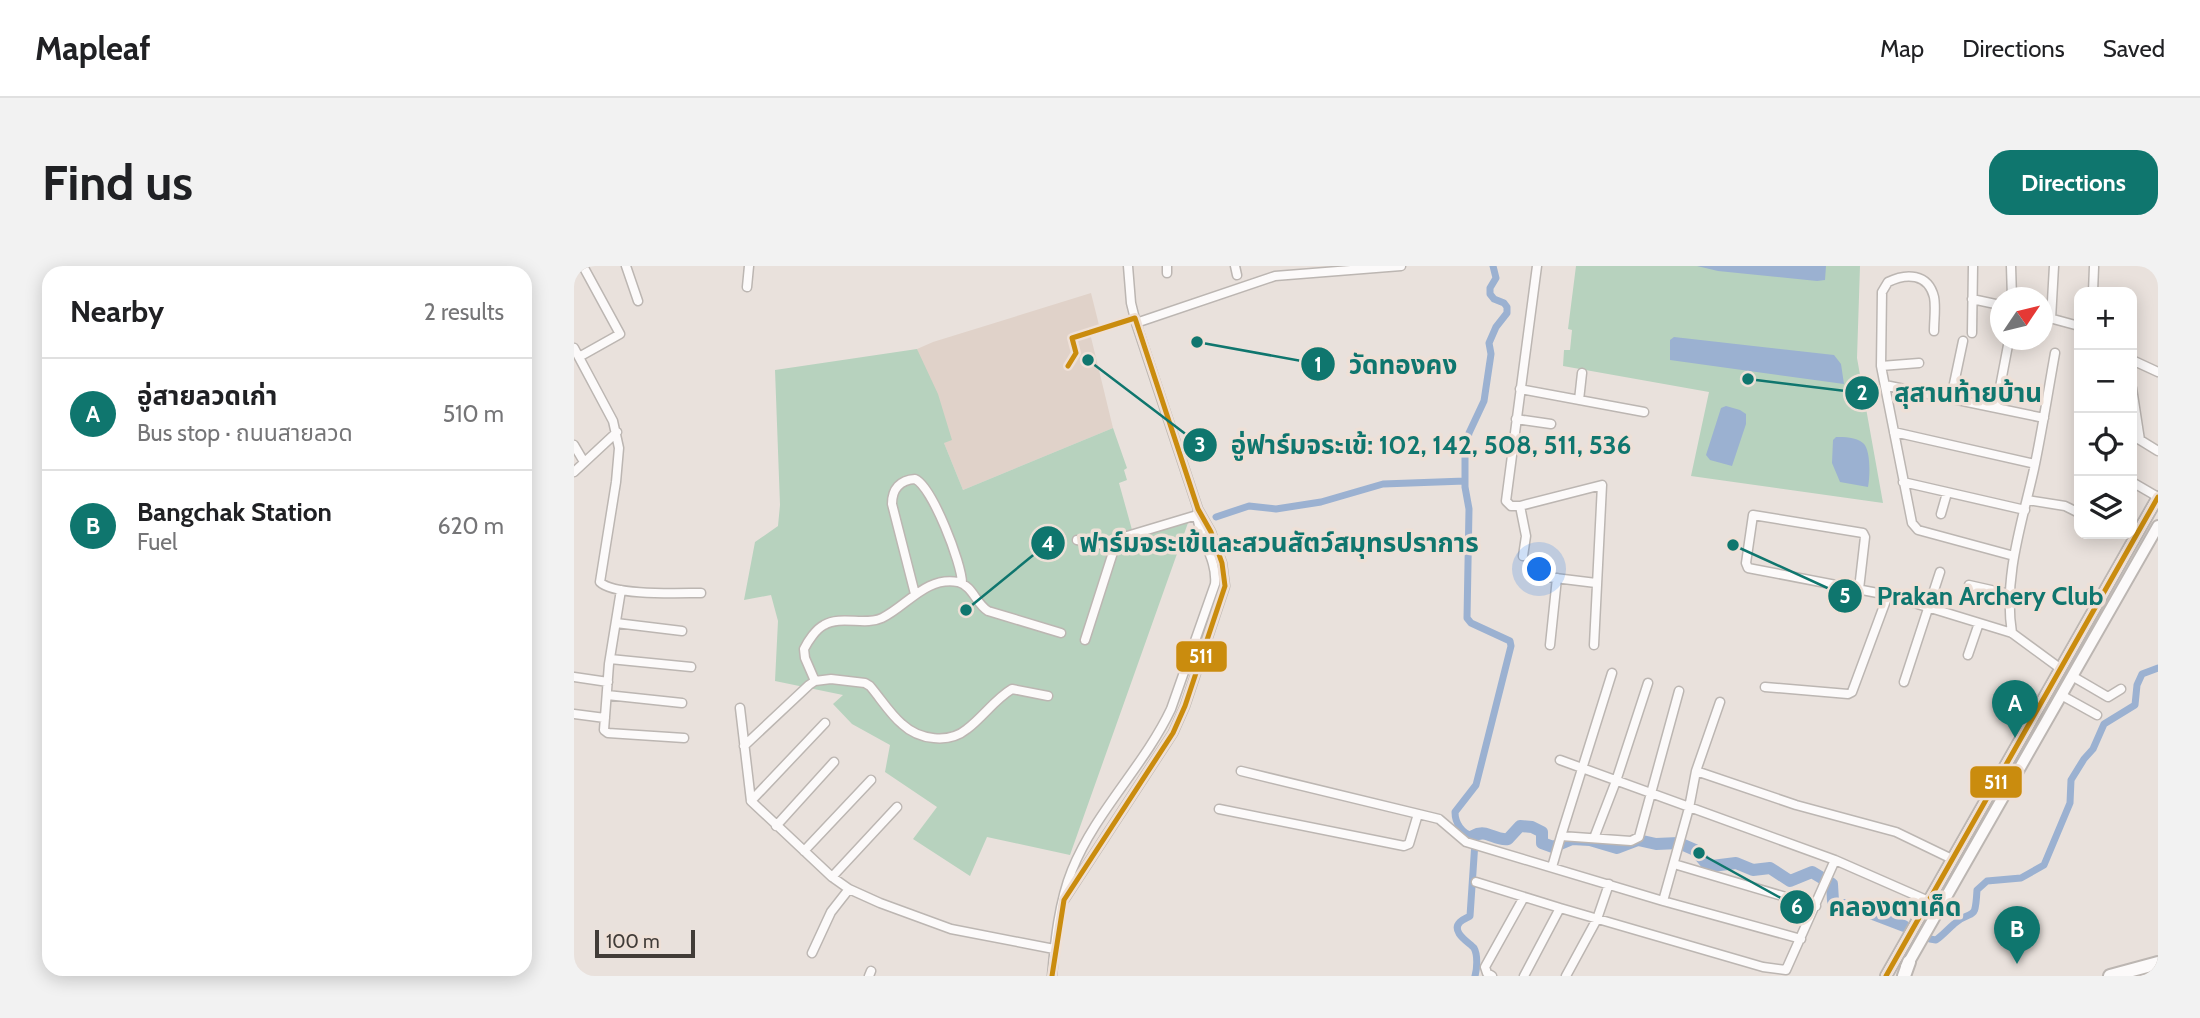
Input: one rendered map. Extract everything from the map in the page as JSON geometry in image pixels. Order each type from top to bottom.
[{"type":"highway","points":[[1903,976],[1909,962]]},
{"type":"highway","points":[[2109,976],[2158,963]]},
{"type":"main road","points":[[1886,976],[2158,497]]},
{"type":"main road","points":[[1909,962],[2158,526]]},
{"type":"main road","points":[[2118,568],[2129,576]]},
{"type":"street","points":[[579,357],[618,336],[620,331],[583,266]]},
{"type":"street","points":[[626,266],[638,301]]},
{"type":"street","points":[[747,287],[749,266]]},
{"type":"street","points":[[1052,976],[1054,949],[1071,873],[1086,843],[1163,727],[1212,594],[1215,570],[1136,323],[1131,303],[1128,266]]},
{"type":"street","points":[[1136,323],[1275,276],[1401,266]]},
{"type":"street","points":[[1537,266],[1506,497],[1511,506],[1520,506],[1602,485],[1594,645]]},
{"type":"street","points":[[1972,333],[1973,266]]},
{"type":"street","points":[[2011,266],[2012,287]]},
{"type":"street","points":[[2051,287],[2054,266]]},
{"type":"street","points":[[2093,287],[2094,267]]},
{"type":"street","points":[[1934,331],[1934,298],[1924,283],[1910,275],[1888,282],[1882,292],[1881,366],[1912,523],[1918,530],[2014,556]]},
{"type":"street","points":[[1972,299],[1990,303]]},
{"type":"street","points":[[2053,320],[2074,325]]},
{"type":"street","points":[[1951,398],[1963,341]]},
{"type":"street","points":[[574,348],[617,432],[619,448],[616,482],[599,579],[603,586],[621,590],[701,593]]},
{"type":"street","points":[[1996,408],[2006,350]]},
{"type":"street","points":[[2012,633],[2009,594],[2014,556],[2035,464],[2055,353]]},
{"type":"street","points":[[2137,362],[2158,372]]},
{"type":"street","points":[[1881,366],[1919,363]]},
{"type":"street","points":[[1579,400],[1582,373]]},
{"type":"street","points":[[1885,385],[2044,418]]},
{"type":"street","points":[[1520,389],[1644,412]]},
{"type":"street","points":[[1516,419],[1551,424]]},
{"type":"street","points":[[574,472],[617,432]]},
{"type":"street","points":[[1894,432],[2035,464]]},
{"type":"street","points":[[2137,438],[2158,451]]},
{"type":"street","points":[[574,445],[584,462]]},
{"type":"street","points":[[915,594],[892,504],[895,490],[906,480],[915,479],[926,487],[957,555],[962,583]]},
{"type":"street","points":[[1903,482],[1947,493],[2026,505],[2065,506],[2074,510]]},
{"type":"street","points":[[2137,485],[2158,497]]},
{"type":"street","points":[[1941,514],[1947,493]]},
{"type":"street","points":[[1520,506],[1527,536],[1523,556]]},
{"type":"street","points":[[1085,640],[1114,547],[1127,536],[1197,512]]},
{"type":"street","points":[[1859,589],[1865,537],[1863,533],[1753,515],[1746,563],[1748,568],[1888,595],[2012,633],[2060,669]]},
{"type":"street","points":[[1077,540],[1114,547]]},
{"type":"street","points":[[1904,682],[1940,572]]},
{"type":"street","points":[[1550,645],[1552,577],[1596,583]]},
{"type":"street","points":[[815,681],[804,649],[822,626],[833,622],[881,619],[915,594],[944,582],[962,583],[984,610],[1061,633]]},
{"type":"street","points":[[1969,585],[2009,594]]},
{"type":"street","points":[[621,590],[610,659],[604,730],[608,733],[684,738]]},
{"type":"street","points":[[1765,687],[1848,694],[1852,692],[1856,688],[1888,595]]},
{"type":"street","points":[[616,623],[682,631]]},
{"type":"street","points":[[1968,655],[1979,623]]},
{"type":"street","points":[[610,659],[691,667]]},
{"type":"street","points":[[1552,867],[1612,673]]},
{"type":"street","points":[[2072,676],[2108,697],[2121,689]]},
{"type":"street","points":[[574,677],[608,682]]},
{"type":"street","points":[[744,746],[815,681],[831,679],[864,683],[870,686],[901,724],[913,732],[937,739],[958,735],[967,730],[1012,689],[1048,696]]},
{"type":"street","points":[[1594,838],[1616,781],[1648,682]]},
{"type":"street","points":[[1561,836],[1636,840],[1652,795],[1679,691]]},
{"type":"street","points":[[607,695],[682,703]]},
{"type":"street","points":[[2061,695],[2097,715]]},
{"type":"street","points":[[1663,901],[1689,808],[1696,772],[1720,702]]},
{"type":"street","points":[[740,708],[751,802],[832,877],[849,889],[880,903],[951,929],[1054,949]]},
{"type":"street","points":[[574,714],[605,718]]},
{"type":"street","points":[[751,802],[825,723]]},
{"type":"street","points":[[1560,760],[1835,860],[1940,906]]},
{"type":"street","points":[[776,826],[834,762]]},
{"type":"street","points":[[1241,771],[1443,821],[1465,842],[1801,939]]},
{"type":"street","points":[[1696,772],[1796,805],[1896,832],[1952,859]]},
{"type":"street","points":[[804,851],[871,780]]},
{"type":"street","points":[[832,877],[897,807]]},
{"type":"street","points":[[1219,809],[1404,846],[1409,844],[1418,814]]},
{"type":"street","points":[[1476,883],[1781,971],[1789,967],[1835,860]]},
{"type":"street","points":[[1674,864],[1816,906]]},
{"type":"street","points":[[1566,976],[1597,919],[1609,884]]},
{"type":"street","points":[[812,953],[831,912],[849,889]]},
{"type":"street","points":[[1492,976],[1487,973],[1485,967],[1524,897]]},
{"type":"street","points":[[1524,976],[1560,908]]},
{"type":"shaded area","points":[[1091,293],[1099,325],[1089,329],[1113,428],[963,490],[944,443],[917,349]]},
{"type":"green space","points":[[1576,266],[1860,266],[1857,358],[1883,503],[1691,476],[1709,392],[1563,366],[1564,350],[1570,350],[1572,330],[1568,329]]},
{"type":"green space","points":[[917,349],[938,394],[952,440],[944,443],[963,490],[1113,428],[1127,468],[1124,470],[1127,480],[1119,483],[1134,537],[1189,520],[1070,855],[987,837],[970,876],[913,839],[937,807],[885,772],[890,745],[852,724],[833,704],[843,695],[775,681],[778,621],[771,595],[744,600],[755,542],[778,526],[780,505],[775,370]]},
{"type":"water","points":[[1697,266],[1826,266],[1825,280],[1817,281],[1718,271]]},
{"type":"water","points":[[1674,337],[1834,355],[1841,364],[1844,384],[1670,360],[1670,340]]},
{"type":"water","points":[[1726,406],[1746,414],[1746,424],[1732,466],[1710,460],[1706,455],[1721,408]]},
{"type":"water","points":[[1836,437],[1857,440],[1866,446],[1869,464],[1868,487],[1840,482],[1832,463],[1833,440]]},
{"type":"waterway","points":[[1475,976],[1477,962],[1474,948],[1457,930],[1460,922],[1470,916],[1475,842],[1473,836],[1460,827],[1455,812],[1476,785],[1511,646],[1510,641],[1471,623],[1467,618],[1469,509],[1465,487],[1465,456],[1469,433],[1484,401],[1491,354],[1489,343],[1496,327],[1507,313],[1504,303],[1490,294],[1490,288],[1496,278],[1493,266]]},
{"type":"waterway","points":[[1216,517],[1249,506],[1276,509],[1321,502],[1383,484],[1465,481]]},
{"type":"waterway","points":[[1930,939],[1936,940],[1960,919],[1974,912],[1977,890],[1987,881],[2021,878],[2044,865],[2070,803],[2071,780],[2093,749],[2104,724],[2135,705],[2137,685],[2142,674],[2158,668]]},
{"type":"waterway","points":[[1473,836],[1482,833],[1508,839],[1520,826],[1532,827],[1542,832],[1542,843],[1553,847],[1572,839],[1590,840],[1617,848],[1638,840],[1656,844],[1679,843],[1695,850],[1712,866],[1736,863],[1753,870],[1770,868],[1790,881],[1812,872],[1832,884],[1833,901],[1838,905],[1849,905],[1904,926]]},
{"type":"transit line","name":"511","points":[[1068,366],[1076,353],[1072,338],[1135,318]]},
{"type":"transit line","name":"511","points":[[1052,976],[1064,900],[1173,733],[1185,706],[1225,586],[1222,563],[1211,532],[1198,509],[1135,318]]},
{"type":"transit line","name":"511","points":[[1886,976],[2158,497]]},
{"type":"place","name":"วัดทองคง","points":[[1197,342]]},
{"type":"place","name":"อู่ฟาร์มจระเข้: 102, 142, 508, 511, 536","points":[[1088,360]]},
{"type":"place","name":"สุสานท้ายบ้าน","points":[[1748,379]]},
{"type":"place","name":"Prakan Archery Club","points":[[1733,545]]},
{"type":"place","name":"ฟาร์มจระเข้และสวนสัตว์สมุทรปราการ","points":[[966,610]]},
{"type":"place","name":"อู่สายลวดเก่า","points":[[2015,738]]},
{"type":"place","name":"คลองตาเค็ด","points":[[1699,853]]},
{"type":"place","name":"Bangchak Station","points":[[2017,964]]}]
